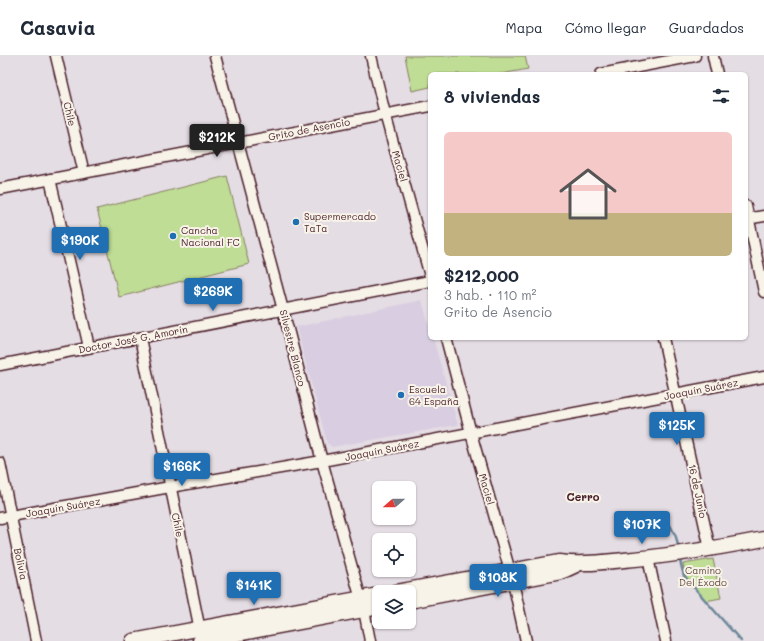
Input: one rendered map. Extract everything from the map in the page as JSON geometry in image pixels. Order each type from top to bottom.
[{"type":"street","name":"Chile","points":[[56,56],[84,173]]},
{"type":"street","name":"Silvestre Blanco","points":[[214,56],[283,310],[322,461],[362,604],[370,641]]},
{"type":"street","name":"Maciel","points":[[371,56],[385,114],[428,269]]},
{"type":"street","points":[[611,72],[695,56]]},
{"type":"street","points":[[713,56],[717,72]]},
{"type":"street","name":"Grito de Asencio","points":[[0,189],[428,106]]},
{"type":"street","points":[[50,179],[89,347]]},
{"type":"street","points":[[748,219],[764,216]]},
{"type":"street","points":[[748,223],[764,292]]},
{"type":"street","name":"Doctor José G. Amorín","points":[[0,365],[428,281]]},
{"type":"street","name":"Chile","points":[[140,338],[201,638]]},
{"type":"street","name":"Maciel","points":[[447,340],[471,433],[512,576],[526,641]]},
{"type":"street","name":"16 de Junio","points":[[664,340],[710,549]]},
{"type":"street","name":"Joaquín Suárez","points":[[0,518],[322,461],[764,377]]},
{"type":"street","name":"Bolivia","points":[[0,463],[36,641]]},
{"type":"street","points":[[416,589],[512,576],[561,572],[576,565],[648,558],[764,539]]},
{"type":"street","points":[[648,558],[666,641]]},
{"type":"street","points":[[416,600],[512,576]]},
{"type":"street","points":[[133,641],[201,638],[362,604],[372,599]]},
{"type":"street","points":[[362,604],[372,606]]},
{"type":"shaded area","points":[[422,300],[428,322],[428,340],[434,340],[458,425],[332,447],[327,443],[296,327]]},
{"type":"green space","points":[[405,56],[525,56],[528,69],[512,72],[428,72],[428,87],[412,91]]},
{"type":"green space","name":"Cancha Nacional FC","points":[[227,176],[249,264],[119,297],[97,209]]},
{"type":"green space","name":"Camino Del Éxodo","points":[[713,559],[721,598],[705,601],[685,575],[683,564]]},
{"type":"waterway","points":[[670,525],[676,537],[678,546]]},
{"type":"waterway","points":[[680,561],[684,576],[741,641]]},
{"type":"place","name":"Supermercado TaTa","points":[[296,222]]},
{"type":"place","name":"Cancha Nacional FC","points":[[173,236]]},
{"type":"place","name":"Escuela 64 España","points":[[401,395]]},
{"type":"district","name":"Cerro","points":[[583,497]]}]
